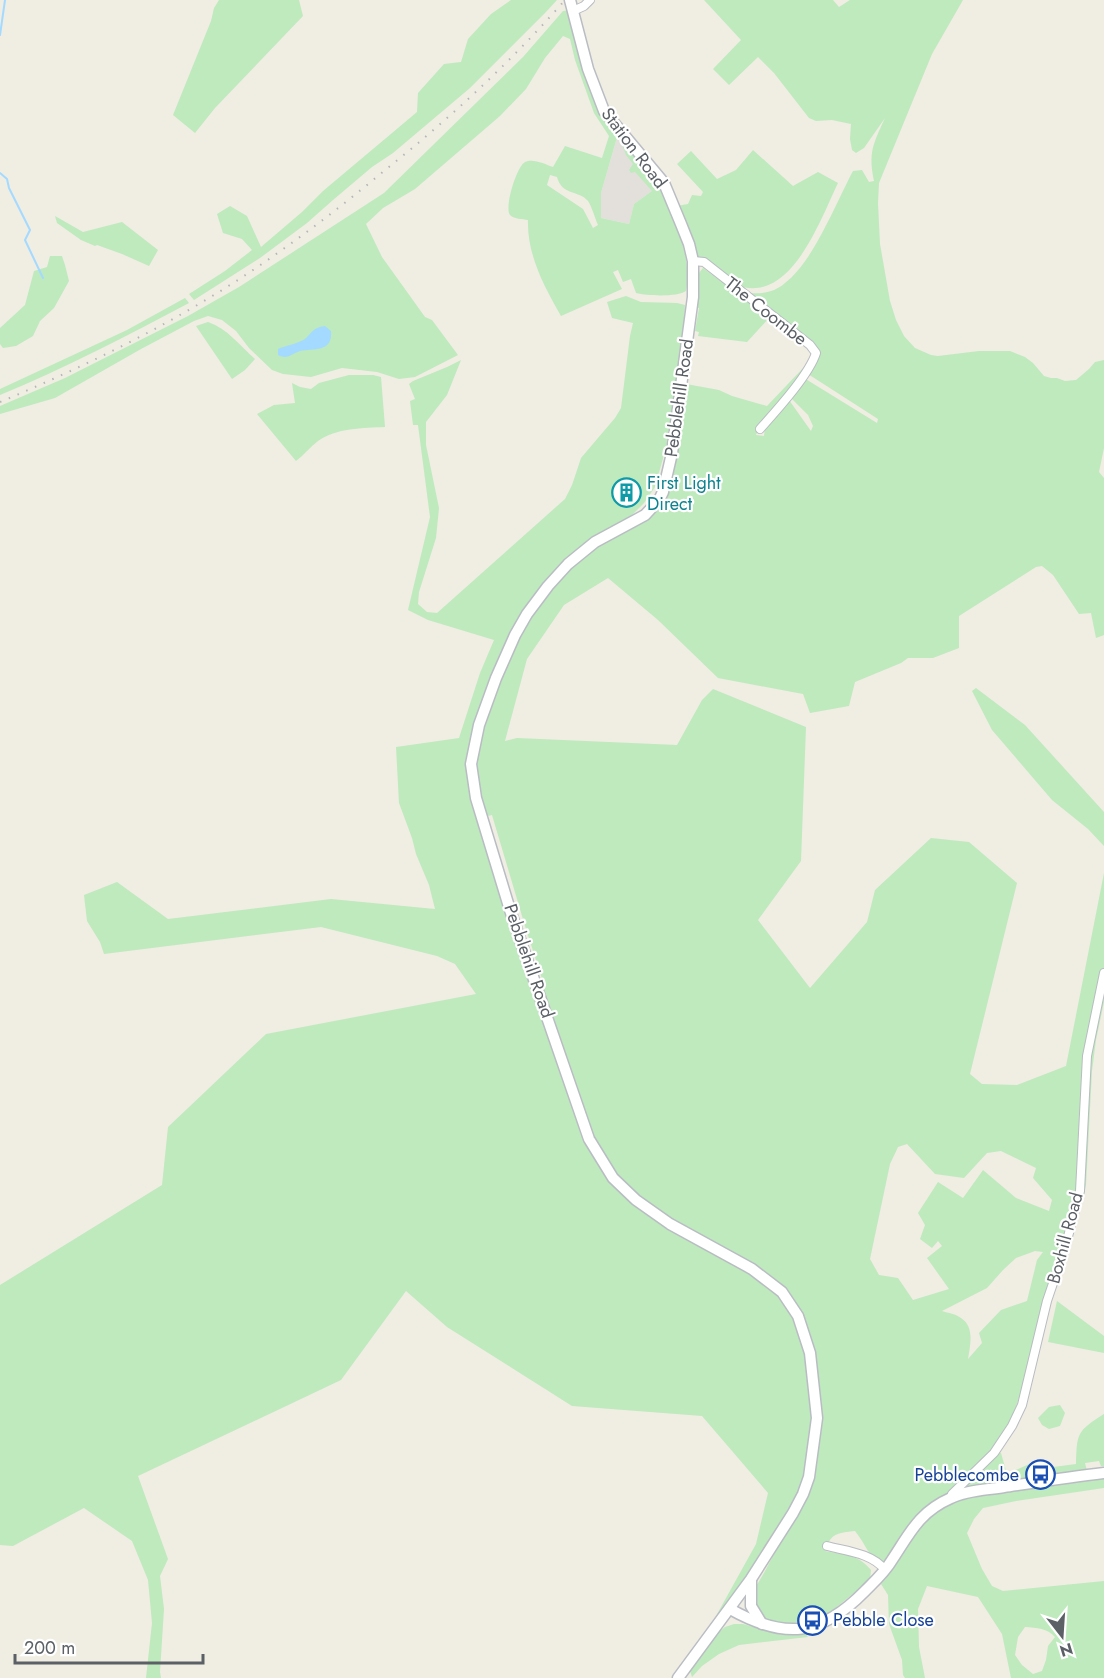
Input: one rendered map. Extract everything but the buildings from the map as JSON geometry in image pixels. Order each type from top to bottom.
[{"type":"main road","name":"Station Road","points":[[571,6],[588,69],[604,111],[664,183],[689,244],[693,261]]},
{"type":"main road","name":"Pebblehill Road","points":[[678,1678],[751,1579],[793,1513],[802,1494],[810,1468],[817,1418],[810,1353],[798,1316],[782,1292],[752,1269],[670,1224],[636,1200],[613,1178],[589,1139],[510,910],[476,798],[471,764],[479,725],[496,678],[527,614],[568,564],[595,542],[645,515],[663,492],[672,453],[689,325],[693,294],[693,261]]},
{"type":"main road","points":[[730,1609],[764,1625],[780,1629],[795,1629],[823,1623],[847,1609],[885,1570],[912,1528],[931,1510],[950,1498],[973,1492],[1104,1473]]},
{"type":"main road","points":[[751,1579],[751,1606],[764,1625]]},
{"type":"street","points":[[571,6],[584,6],[590,0]]},
{"type":"street","name":"The Coombe","points":[[693,261],[704,262],[810,345],[816,353],[804,374],[760,429]]},
{"type":"street","name":"Boxhill Road","points":[[950,1498],[993,1453],[1012,1426],[1022,1405],[1047,1301],[1065,1248],[1080,1191],[1087,1056],[1104,973]]},
{"type":"street","points":[[965,1481],[973,1492]]},
{"type":"street","points":[[827,1546],[861,1554],[876,1561],[885,1570]]},
{"type":"shaded area","points":[[618,134],[658,187],[634,204],[629,224],[601,218],[601,193]]},
{"type":"green space","points":[[219,0],[299,0],[303,16],[215,108],[195,133],[173,115]]},
{"type":"green space","points":[[511,0],[557,0],[470,88],[393,153],[372,167],[307,223],[260,258],[194,300],[189,294],[252,250],[242,239],[223,233],[217,214],[230,206],[247,216],[261,247],[417,112],[418,93],[444,64],[461,62],[468,39],[491,14]]},
{"type":"green space","points":[[704,0],[833,0],[839,7],[850,0],[963,0],[932,54],[879,183],[880,244],[890,301],[904,336],[915,348],[931,355],[1010,351],[1025,357],[1044,376],[1065,381],[1076,380],[1095,362],[1104,360],[1104,448],[1099,472],[1104,478],[1104,635],[1096,638],[1091,613],[1079,614],[1053,575],[1042,566],[1036,567],[959,616],[959,648],[933,658],[908,658],[855,682],[849,706],[810,713],[803,694],[718,678],[658,620],[608,578],[564,605],[527,659],[505,741],[517,738],[677,745],[702,700],[713,689],[806,727],[801,861],[758,920],[810,988],[867,922],[875,890],[931,838],[969,842],[1017,883],[970,1074],[982,1084],[1017,1085],[1066,1066],[1104,873],[1104,1002],[1092,1071],[1086,1185],[1067,1258],[1060,1257],[1025,1381],[1009,1426],[992,1450],[1001,1453],[1007,1474],[1036,1461],[1046,1468],[1076,1464],[1080,1434],[1104,1414],[1104,1466],[1101,1466],[1099,1461],[1085,1463],[1089,1479],[1104,1477],[1104,1488],[983,1508],[967,1533],[992,1586],[1003,1591],[1104,1581],[1104,1678],[1011,1678],[1002,1634],[978,1597],[927,1586],[918,1609],[919,1647],[925,1678],[905,1678],[902,1660],[889,1624],[888,1595],[881,1584],[892,1567],[873,1557],[855,1531],[844,1532],[832,1537],[825,1551],[850,1556],[861,1561],[871,1570],[870,1580],[828,1614],[803,1622],[786,1624],[772,1622],[762,1617],[756,1608],[755,1588],[808,1490],[806,1477],[790,1513],[723,1610],[716,1616],[756,1544],[768,1493],[702,1416],[572,1406],[447,1327],[406,1291],[341,1380],[138,1476],[168,1559],[160,1576],[164,1609],[161,1678],[146,1678],[152,1623],[148,1580],[132,1541],[84,1508],[13,1546],[0,1545],[0,1285],[162,1185],[168,1127],[266,1034],[476,994],[455,964],[437,956],[321,927],[104,954],[100,942],[87,921],[84,895],[117,882],[168,919],[331,899],[435,909],[429,885],[399,803],[396,747],[459,738],[480,673],[494,640],[428,620],[408,610],[430,517],[418,425],[413,425],[410,401],[415,399],[409,384],[413,381],[461,360],[447,395],[426,422],[426,445],[439,508],[436,538],[419,592],[418,604],[427,612],[437,613],[565,499],[581,458],[621,408],[633,323],[612,318],[607,302],[626,296],[641,302],[685,305],[667,444],[655,487],[632,515],[636,523],[655,510],[686,384],[719,390],[767,406],[806,365],[786,395],[761,424],[756,435],[764,436],[765,427],[789,400],[811,431],[813,426],[808,415],[792,399],[793,392],[804,378],[877,423],[878,419],[808,374],[821,352],[751,297],[750,293],[764,293],[773,290],[795,273],[814,247],[853,171],[862,170],[869,182],[874,181],[873,149],[885,118],[864,148],[856,153],[852,150],[850,139],[851,124],[832,120],[816,121],[809,118],[774,73],[758,57],[729,85],[713,69],[741,40]],"holes":[[[492,815],[545,988],[536,988],[479,818]],[[907,1144],[935,1174],[964,1178],[987,1153],[1001,1151],[1036,1168],[1033,1178],[1052,1200],[1049,1211],[1016,1198],[983,1170],[963,1198],[938,1182],[918,1213],[925,1225],[920,1239],[932,1248],[938,1241],[942,1246],[927,1258],[949,1289],[913,1300],[898,1278],[879,1275],[870,1259],[890,1164],[898,1147]],[[1035,1251],[1043,1252],[1037,1260],[1027,1301],[1001,1310],[979,1333],[982,1343],[968,1359],[971,1337],[968,1326],[959,1317],[942,1311],[987,1288],[1016,1258]],[[1025,1627],[1045,1630],[1055,1637],[1048,1646],[1042,1671],[1033,1674],[1022,1665],[1015,1655],[1018,1637]]]},
{"type":"green space","points":[[571,10],[618,134],[601,193],[601,218],[629,224],[634,204],[652,191],[635,172],[631,173],[629,170],[633,164],[626,155],[623,140],[650,173],[672,214],[686,262],[688,277],[686,291],[662,295],[636,293],[631,279],[623,282],[618,270],[613,272],[622,289],[561,316],[543,282],[534,258],[530,246],[528,220],[510,215],[512,187],[518,171],[525,162],[535,161],[553,167],[565,146],[602,158],[609,136],[594,113],[570,39],[563,36],[545,58],[526,89],[500,116],[415,189],[383,208],[366,224],[382,257],[425,317],[432,320],[458,355],[415,377],[399,379],[377,372],[342,368],[311,377],[283,374],[272,370],[249,348],[236,331],[222,320],[208,316],[141,349],[55,398],[0,414],[0,406],[65,378],[188,316],[239,287],[384,193],[523,57],[563,11]],"holes":[[[550,175],[557,177],[563,187],[588,201],[598,225],[593,228],[583,209],[547,185]]]},
{"type":"green space","points":[[753,150],[793,186],[818,172],[838,183],[814,234],[791,269],[777,281],[761,287],[743,287],[740,281],[729,278],[696,258],[677,206],[688,204],[692,195],[701,196],[703,192],[677,164],[691,151],[717,179],[736,170]]},
{"type":"green space","points":[[55,216],[83,232],[122,222],[158,250],[149,266],[81,240],[57,223]]},
{"type":"green space","points":[[50,256],[62,256],[69,281],[54,308],[40,321],[33,336],[16,346],[3,348],[0,344],[0,328],[25,305],[34,271],[47,267]]},
{"type":"green space","points":[[703,268],[769,318],[747,342],[698,336],[699,332],[695,331],[699,308],[695,307],[699,273]]},
{"type":"green space","points":[[185,298],[189,303],[96,351],[0,395],[0,389],[127,330]]},
{"type":"green space","points":[[208,322],[227,333],[255,359],[232,379],[196,326]]},
{"type":"green space","points":[[349,375],[381,377],[385,427],[333,433],[318,441],[296,461],[257,414],[274,405],[295,403],[292,383],[311,389],[319,383]]},
{"type":"green space","points":[[976,688],[1025,725],[1104,812],[1104,846],[1088,829],[1052,800],[992,730],[972,691]]},
{"type":"green space","points":[[1057,1301],[1104,1336],[1104,1353],[1048,1342]]},
{"type":"green space","points":[[1060,1405],[1065,1413],[1060,1426],[1049,1429],[1042,1425],[1038,1418],[1049,1407]]},
{"type":"green space","points":[[734,1624],[743,1624],[781,1635],[805,1633],[808,1637],[739,1645],[719,1654],[702,1666],[692,1677],[690,1671],[718,1633]]},
{"type":"water","points":[[325,326],[331,331],[331,338],[325,346],[300,351],[287,357],[278,355],[278,349],[305,339],[315,329]]},
{"type":"waterway","points":[[0,35],[5,0]]},
{"type":"waterway","points":[[0,173],[7,179],[9,188],[30,230],[25,240],[43,278]]},
{"type":"railway","points":[[0,402],[98,358],[193,308],[287,246],[352,197],[455,111],[523,46],[565,0]]},
{"type":"place","name":"First Light Direct","points":[[626,493]]},
{"type":"place","name":"Pebblecombe","points":[[1040,1475]]},
{"type":"place","name":"Pebble Close","points":[[812,1620]]}]
